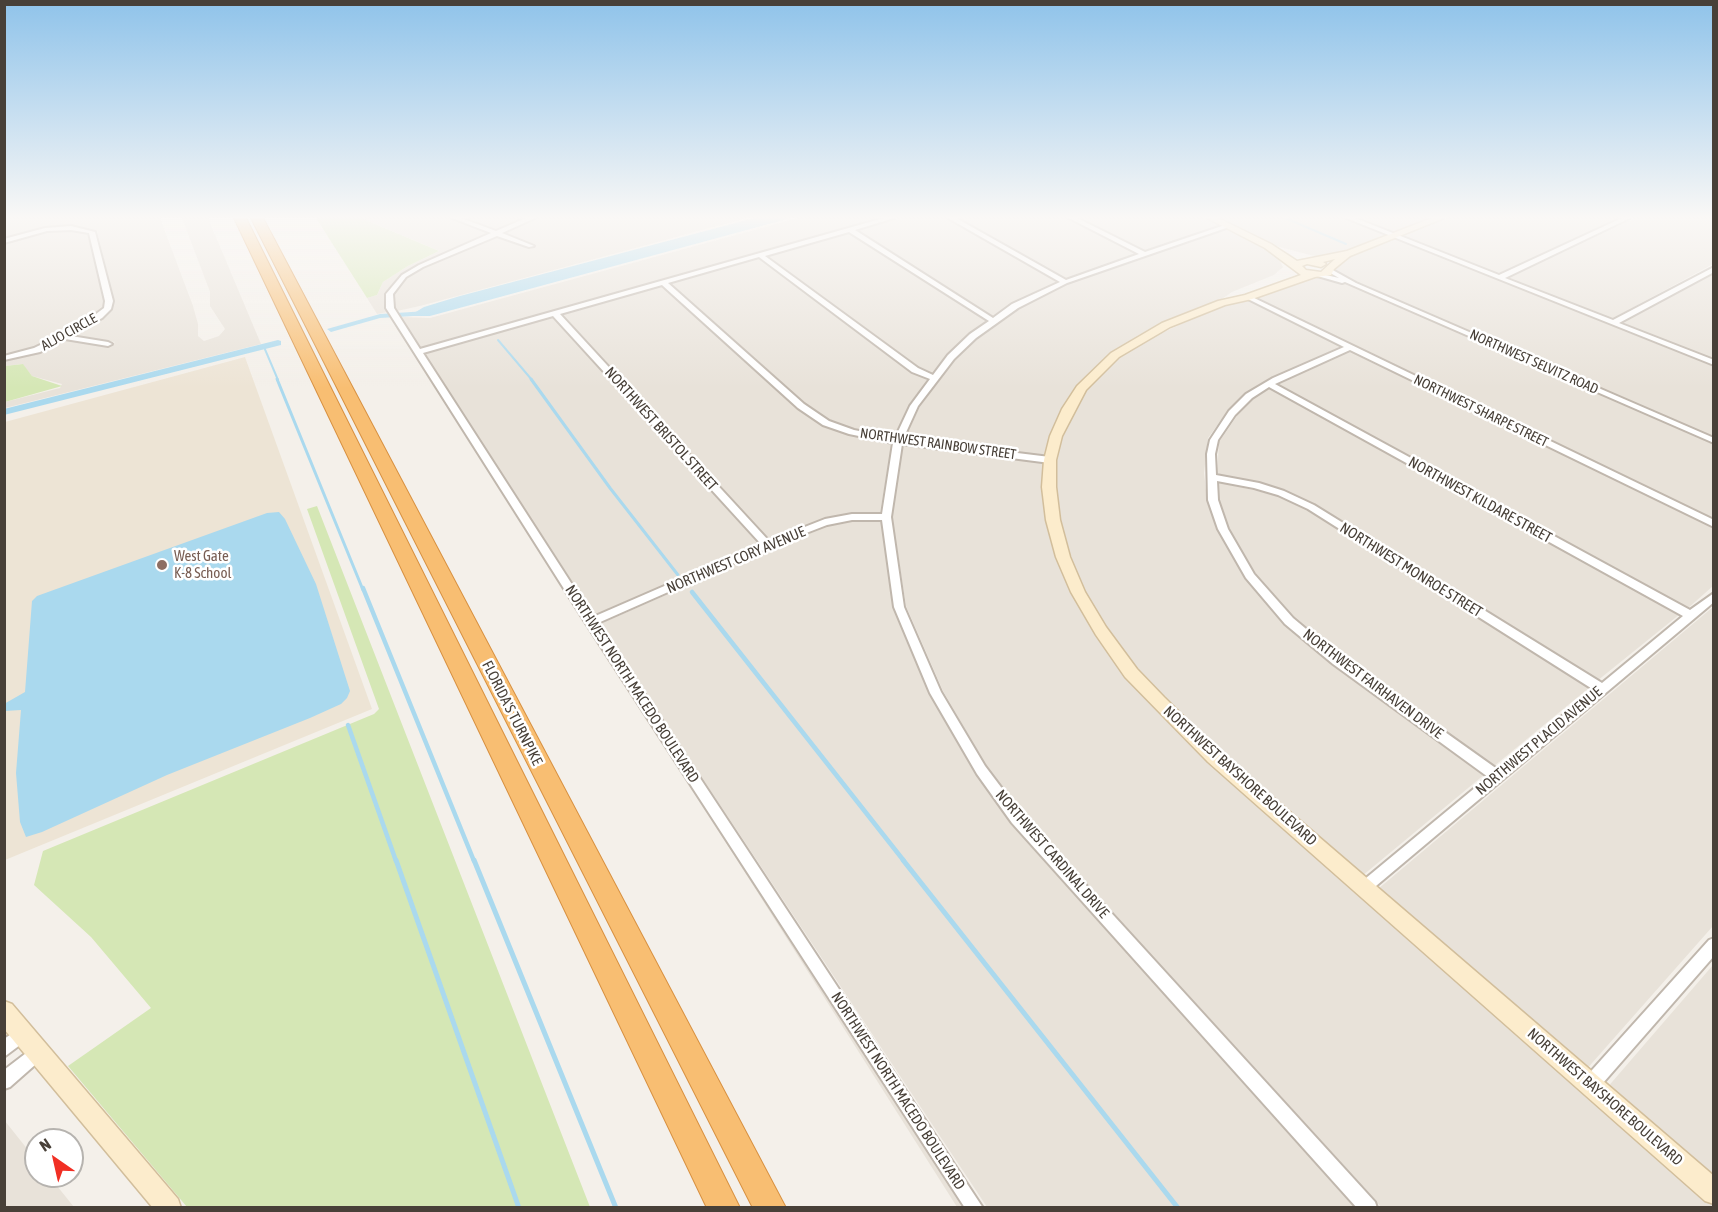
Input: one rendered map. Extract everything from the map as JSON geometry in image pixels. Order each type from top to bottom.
[{"type":"highway","name":"FLORIDA'S TURNPIKE","points":[[268,275],[724,1208]]},
{"type":"highway","name":"FLORIDA'S TURNPIKE","points":[[285,275],[770,1208]]},
{"type":"main road","name":"NORTHWEST BAYSHORE BOULEVARD","points":[[1222,303],[1236,293],[1279,275]]},
{"type":"main road","name":"NORTHWEST BAYSHORE BOULEVARD","points":[[1319,275],[1222,303],[1143,337],[1115,355],[1081,387],[1056,436],[1050,460],[1049,487],[1053,520],[1063,557],[1078,591],[1101,632],[1131,673],[1214,757],[1365,886],[1713,1192]]},
{"type":"main road","points":[[4,1012],[169,1208]]},
{"type":"street","name":"ALJO CIRCLE","points":[[4,358],[37,350],[99,316],[107,309],[109,301],[102,275]]},
{"type":"street","name":"NORTHWEST NORTH MACEDO BOULEVARD","points":[[406,275],[388,294],[390,308],[591,622],[975,1208]]},
{"type":"street","points":[[417,352],[690,275]]},
{"type":"street","points":[[786,275],[915,370],[934,378]]},
{"type":"street","points":[[920,275],[993,321]]},
{"type":"street","points":[[1052,275],[1065,282]]},
{"type":"street","name":"NORTHWEST CARDINAL DRIVE","points":[[1086,275],[1015,306],[993,321],[951,357],[914,406],[898,441],[886,517],[899,607],[936,693],[981,770],[1017,819],[1369,1208]]},
{"type":"street","name":"NORTHWEST SELVITZ ROAD","points":[[1315,275],[1354,284]]},
{"type":"street","name":"NORTHWEST SELVITZ ROAD","points":[[1338,275],[1354,284],[1713,441]]},
{"type":"street","points":[[1490,275],[1713,363]]},
{"type":"street","points":[[1499,278],[1506,275]]},
{"type":"street","points":[[1613,323],[1703,275]]},
{"type":"street","name":"NORTHWEST RAINBOW STREET","points":[[663,282],[801,406],[826,423],[852,432],[898,441],[1050,460]]},
{"type":"street","name":"NORTHWEST SHARPE STREET","points":[[1248,297],[1713,524]]},
{"type":"street","name":"NORTHWEST BRISTOL STREET","points":[[555,313],[767,545]]},
{"type":"street","points":[[64,337],[108,344]]},
{"type":"street","name":"NORTHWEST FAIRHAVEN DRIVE","points":[[1350,347],[1269,384],[1249,396],[1232,414],[1214,440],[1211,454],[1213,500],[1223,529],[1250,576],[1289,621],[1337,661],[1497,776]]},
{"type":"street","name":"NORTHWEST KILDARE STREET","points":[[1269,384],[1691,615]]},
{"type":"street","name":"NORTHWEST MONROE STREET","points":[[1211,477],[1256,485],[1281,493],[1311,507],[1602,689]]},
{"type":"street","name":"NORTHWEST CORY AVENUE","points":[[591,622],[825,522],[852,517],[886,517]]},
{"type":"street","name":"NORTHWEST PLACID AVENUE","points":[[1365,886],[1713,596]]},
{"type":"street","points":[[1590,1086],[1713,945]]},
{"type":"street","points":[[4,1049],[23,1034]]},
{"type":"street","points":[[4,1081],[39,1053]]},
{"type":"shaded area","points":[[5,275],[98,275],[104,302],[102,309],[95,316],[35,349],[5,356]]},
{"type":"shaded area","points":[[108,275],[181,275],[198,324],[198,336],[204,341],[219,336],[225,329],[210,306],[210,292],[203,275],[232,275],[261,344],[5,408],[5,402],[60,388],[62,384],[32,376],[22,364],[5,366],[5,360],[38,352],[63,340],[109,347],[115,342],[72,335],[104,316],[112,308],[114,301]]},
{"type":"shaded area","points":[[395,275],[402,275],[384,293],[385,307],[388,312],[377,314],[367,298],[377,295],[383,282]]},
{"type":"shaded area","points":[[412,275],[537,275],[397,311],[394,307],[393,293]]},
{"type":"shaded area","points":[[590,275],[684,275],[420,349],[402,317],[430,318]]},
{"type":"shaded area","points":[[699,275],[781,275],[911,372],[928,378],[909,405],[894,437],[854,430],[830,421],[805,404],[668,283]]},
{"type":"shaded area","points":[[791,275],[915,275],[987,321],[947,355],[931,374],[918,369]]},
{"type":"shaded area","points":[[924,275],[1048,275],[1059,281],[992,317]]},
{"type":"shaded area","points":[[1057,275],[1077,275],[1065,279]]},
{"type":"shaded area","points":[[1093,275],[1274,275],[1139,335],[1111,353],[1076,386],[1063,407],[1045,456],[905,438],[919,408],[955,358],[977,338],[1018,308],[1068,283]]},
{"type":"shaded area","points":[[1342,275],[1485,275],[1713,365],[1713,438],[1354,282]]},
{"type":"shaded area","points":[[1513,275],[1694,275],[1610,320],[1506,278]]},
{"type":"shaded area","points":[[1710,275],[1713,275],[1713,361],[1620,324]]},
{"type":"shaded area","points":[[1315,277],[1347,283],[1713,444],[1713,521],[1255,297]]},
{"type":"shaded area","points":[[661,285],[796,407],[823,425],[850,435],[892,443],[880,513],[851,513],[823,519],[769,540],[561,314]]},
{"type":"shaded area","points":[[1249,299],[1342,346],[1272,378],[1244,394],[1208,438],[1204,473],[1207,499],[1216,528],[1244,576],[1285,623],[1485,774],[1362,876],[1219,754],[1137,671],[1107,631],[1084,591],[1069,557],[1059,521],[1055,488],[1056,461],[1073,410],[1085,389],[1120,356],[1148,339],[1226,304]]},
{"type":"shaded area","points":[[553,316],[759,544],[594,615],[423,353]]},
{"type":"shaded area","points":[[1351,350],[1713,528],[1713,586],[1687,609],[1276,385]]},
{"type":"shaded area","name":"West Gate K-8 School","points":[[245,357],[372,709],[5,860],[5,422]]},
{"type":"shaded area","points":[[1271,388],[1680,614],[1597,681],[1314,505],[1284,490],[1217,475],[1219,442],[1237,416],[1254,398]]},
{"type":"shaded area","points":[[902,445],[1044,462],[1047,520],[1125,674],[1713,1203],[1713,1207],[1381,1207],[1023,815],[987,767],[943,691],[906,606],[892,517]]},
{"type":"shaded area","points":[[1217,482],[1280,496],[1307,510],[1590,687],[1493,767],[1341,658],[1295,619],[1256,575],[1229,529],[1219,501]]},
{"type":"shaded area","points":[[853,521],[881,521],[893,608],[930,694],[974,772],[1011,822],[1357,1207],[987,1207],[600,624],[770,549],[828,526]]},
{"type":"shaded area","points":[[1713,607],[1713,926],[1585,1071],[1378,889]]},
{"type":"shaded area","points":[[692,789],[962,1207],[957,1207]]},
{"type":"shaded area","points":[[1713,965],[1713,1182],[1606,1089]]},
{"type":"shaded area","points":[[5,1121],[24,1145],[24,1188],[59,1188],[74,1207],[5,1207]]},
{"type":"green space","points":[[352,275],[395,275],[383,282],[377,295],[367,298]]},
{"type":"green space","points":[[23,364],[32,376],[62,386],[5,402],[5,366]]},
{"type":"green space","points":[[317,506],[590,1207],[187,1207],[68,1066],[151,1008],[91,937],[34,885],[43,851],[374,714],[379,709],[307,509]]},
{"type":"water","points":[[541,275],[583,275],[430,316],[409,316],[424,307]]},
{"type":"water","points":[[279,512],[285,519],[316,584],[350,691],[347,698],[341,704],[310,718],[167,775],[42,832],[26,837],[20,822],[16,773],[21,710],[5,711],[4,704],[25,692],[32,601],[37,596],[267,513]]},
{"type":"waterway","points":[[331,329],[380,316],[427,313]]},
{"type":"waterway","points":[[498,340],[532,380]]},
{"type":"waterway","points":[[4,412],[278,343]]},
{"type":"waterway","points":[[264,347],[278,380]]},
{"type":"waterway","points":[[277,379],[363,590]]},
{"type":"waterway","points":[[531,379],[610,488],[678,575]]},
{"type":"waterway","points":[[363,588],[474,861]]},
{"type":"waterway","points":[[692,592],[904,861]]},
{"type":"waterway","points":[[348,725],[396,861]]},
{"type":"waterway","points":[[396,860],[519,1208]]},
{"type":"waterway","points":[[474,860],[616,1208]]},
{"type":"waterway","points":[[903,860],[1178,1208]]},
{"type":"place","name":"West Gate K-8 School","points":[[162,565]]}]
